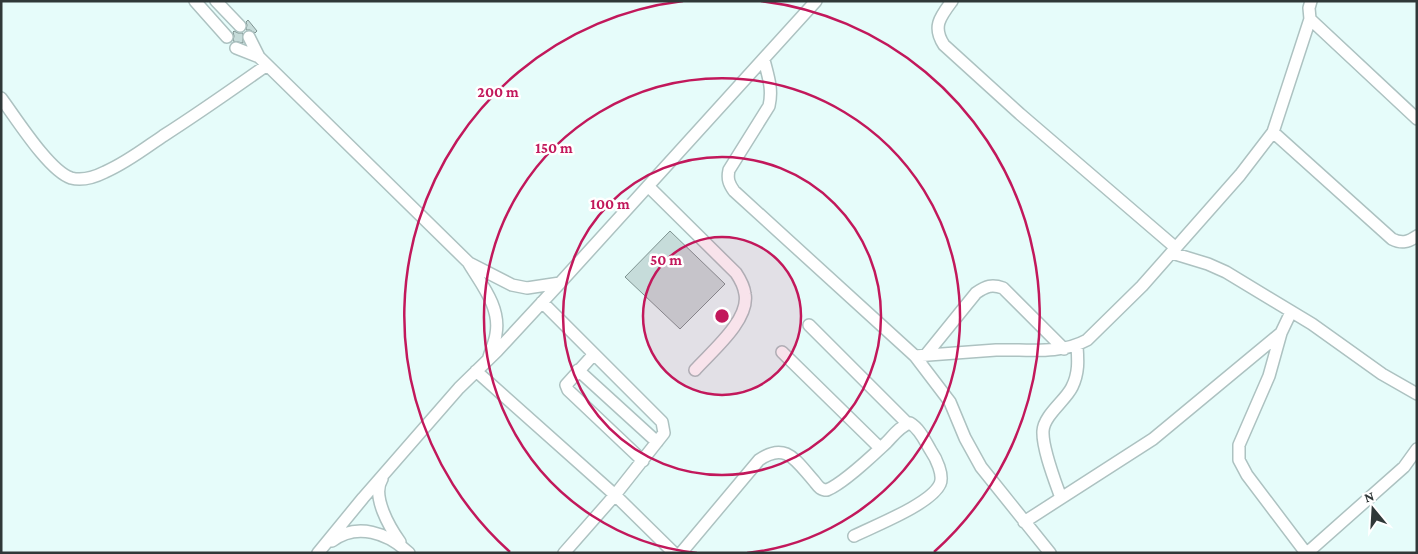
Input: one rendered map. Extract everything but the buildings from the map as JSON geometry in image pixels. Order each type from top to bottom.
[{"type":"street","points":[[195,1],[227,37]]},
{"type":"street","points":[[216,1],[240,26]]},
{"type":"street","points":[[320,550],[459,388],[560,283],[816,1]]},
{"type":"street","points":[[952,1],[937,28],[938,37],[944,45],[1174,250],[1226,272],[1312,324],[1382,374],[1417,394]]},
{"type":"street","points":[[920,356],[997,350],[1064,349],[1077,346],[1087,340],[1142,286],[1240,176],[1273,132],[1308,7]]},
{"type":"street","points":[[1308,7],[1417,119]]},
{"type":"street","points":[[249,37],[263,61],[468,262],[488,294],[497,320],[496,334],[488,360]]},
{"type":"street","points":[[236,48],[263,61]]},
{"type":"street","points":[[764,60],[771,84],[769,106],[729,170],[727,177],[729,184],[734,191],[920,356],[950,402],[965,438],[981,467],[1050,553]]},
{"type":"street","points":[[1,98],[44,156],[71,178],[80,179],[92,177],[125,162],[198,113],[263,61]]},
{"type":"street","points":[[1273,132],[1392,240],[1399,243],[1417,236]]},
{"type":"street","points":[[648,186],[736,273],[743,284],[746,296],[745,307],[735,327],[695,370]]},
{"type":"street","points":[[468,262],[512,285],[527,288],[560,283]]},
{"type":"street","points":[[920,356],[976,293],[993,284],[1003,288],[1064,349]]},
{"type":"street","points":[[542,302],[662,422],[664,433],[615,495],[564,553]]},
{"type":"street","points":[[1291,312],[1280,333],[1269,376],[1239,445],[1238,452],[1239,460],[1247,474],[1306,553],[1404,467],[1417,449]]},
{"type":"street","points":[[809,325],[908,424],[910,423],[918,429],[934,456],[941,476],[940,484],[930,495],[902,514],[854,536]]},
{"type":"street","points":[[1024,522],[1153,439],[1280,333]]},
{"type":"street","points":[[1061,498],[1044,443],[1043,430],[1057,406],[1072,389],[1077,374],[1077,346]]},
{"type":"street","points":[[782,352],[880,448]]},
{"type":"street","points":[[594,354],[566,385],[568,390],[643,461]]},
{"type":"street","points":[[578,370],[657,442]]},
{"type":"street","points":[[476,371],[615,495],[674,553]]},
{"type":"street","points":[[681,553],[759,460],[767,455],[776,452],[786,453],[819,488],[827,490],[838,483],[908,424]]},
{"type":"street","points":[[388,469],[380,482],[379,494],[382,508],[387,520],[406,550]]},
{"type":"street","points":[[320,550],[340,535],[355,531],[370,531],[388,537],[406,550]]}]
